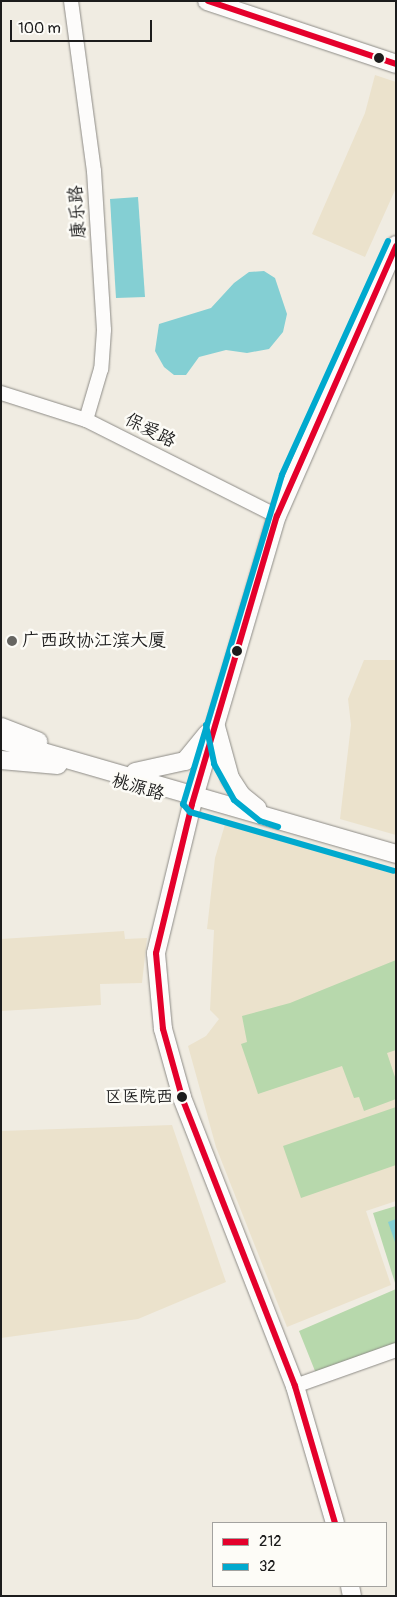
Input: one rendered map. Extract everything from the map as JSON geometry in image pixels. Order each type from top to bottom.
[{"type":"main road","points":[[207,1],[396,64]]},
{"type":"main road","points":[[335,1522],[295,1386],[219,1199],[163,1029],[156,953],[193,798],[277,516],[396,245]]},
{"type":"main road","points":[[119,772],[166,768],[185,761],[215,723]]},
{"type":"main road","points":[[215,723],[230,778],[241,795],[265,814]]},
{"type":"main road","points":[[1,727],[38,741],[58,761]]},
{"type":"main road","points":[[1,740],[26,751]]},
{"type":"main road","points":[[1,751],[26,751]]},
{"type":"main road","name":"桃源路","points":[[26,751],[193,798],[265,814],[396,854]]},
{"type":"main road","points":[[1,760],[58,761]]},
{"type":"main road","name":"桃源路","points":[[58,761],[119,772],[193,798],[396,863]]},
{"type":"street","name":"康乐路","points":[[71,1],[94,171],[104,330],[101,369],[86,420]]},
{"type":"street","name":"保爱路","points":[[1,392],[86,420],[277,516]]},
{"type":"street","points":[[295,1386],[396,1350]]},
{"type":"shaded area","points":[[375,75],[396,82],[396,188],[365,257],[312,234],[365,113]]},
{"type":"shaded area","points":[[364,660],[396,660],[396,835],[340,819],[351,725],[348,699]]},
{"type":"shaded area","points":[[226,821],[396,870],[396,1201],[366,1211],[391,1285],[287,1327],[216,1147],[188,1046],[206,1036],[219,1019],[210,1010],[214,930],[207,929],[215,858]]},
{"type":"shaded area","points":[[124,931],[125,939],[147,938],[142,983],[100,984],[101,1005],[1,1011],[1,939]]},
{"type":"shaded area","points":[[172,1125],[226,1282],[138,1319],[1,1338],[1,1131]]},
{"type":"green space","points":[[396,960],[396,1050],[387,1053],[396,1080],[396,1099],[364,1111],[359,1097],[354,1098],[342,1066],[258,1094],[241,1044],[247,1042],[242,1016],[290,1003]]},
{"type":"green space","points":[[396,1107],[396,1165],[301,1198],[283,1146]]},
{"type":"green space","points":[[396,1206],[396,1286],[373,1213]]},
{"type":"green space","points":[[396,1289],[396,1356],[319,1381],[299,1331]]},
{"type":"water","points":[[138,197],[145,297],[116,298],[110,199]]},
{"type":"water","points":[[264,271],[275,278],[287,314],[283,332],[269,349],[247,353],[226,350],[199,357],[186,375],[174,375],[164,367],[155,351],[159,324],[211,308],[234,283],[249,272]]},
{"type":"water","points":[[396,1219],[396,1242],[395,1242],[388,1222]]},
{"type":"transit line","name":"212","points":[[208,1],[396,64]]},
{"type":"transit line","name":"32","points":[[388,241],[282,475],[183,804],[190,812],[394,871]]},
{"type":"transit line","name":"212","points":[[335,1522],[295,1386],[182,1097],[163,1029],[156,953],[192,804],[277,516],[396,246]]},
{"type":"transit line","name":"32","points":[[206,725],[214,764],[234,800],[260,821],[278,827]]},
{"type":"place","name":"广西政协江滨大厦","points":[[12,641]]},
{"type":"place","name":"区医院西","points":[[182,1097]]}]
